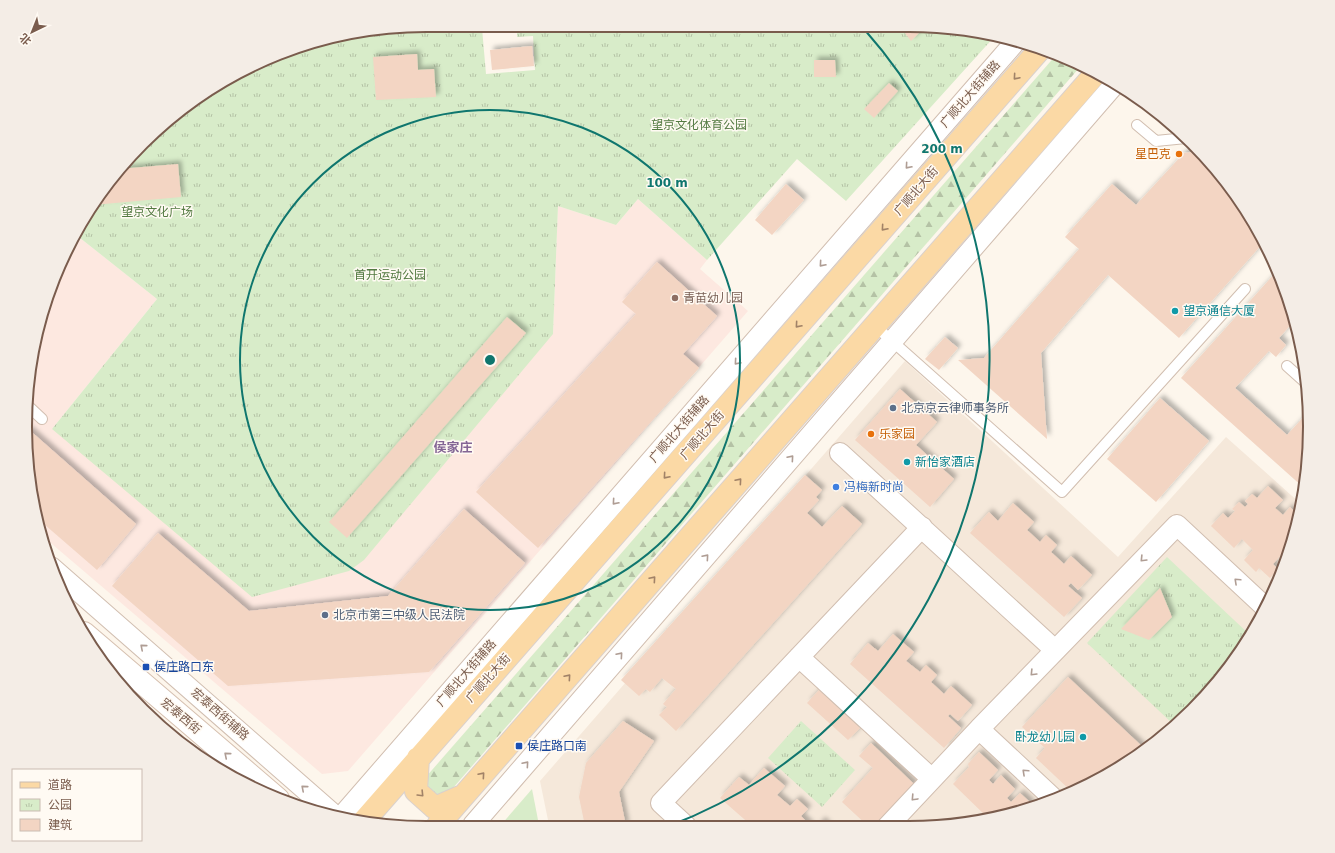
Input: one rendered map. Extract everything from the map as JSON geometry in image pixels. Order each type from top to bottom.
[{"type":"main road","name":"广顺北大街","points":[[368,817],[1036,53]]},
{"type":"main road","points":[[441,821],[1092,78]]},
{"type":"main road","points":[[418,758],[416,791],[435,808],[464,795]]},
{"type":"street","name":"广顺北大街辅路","points":[[345,812],[1012,45]]},
{"type":"street","points":[[476,821],[1111,88]]},
{"type":"street","points":[[840,453],[1055,650]]},
{"type":"street","points":[[893,821],[979,729],[1177,525],[1261,604]]},
{"type":"street","points":[[681,821],[661,803],[922,527]]},
{"type":"street","name":"宏泰西街辅路","points":[[62,576],[327,809]]},
{"type":"street","name":"宏泰西街","points":[[97,644],[260,784]]},
{"type":"street","points":[[799,657],[932,780]]},
{"type":"street","points":[[979,729],[1049,795]]},
{"type":"lane","points":[[1137,125],[1156,141],[1178,139]]},
{"type":"lane","points":[[874,325],[1062,492],[1245,289]]},
{"type":"lane","points":[[1287,366],[1300,378]]},
{"type":"lane","points":[[33,410],[42,419]]},
{"type":"shaded area","name":"北京市第三中级人民法院","points":[[638,199],[707,260],[700,269],[748,311],[348,771],[322,774],[49,542],[45,529],[35,478],[32,426],[35,375],[45,324],[62,276],[80,238],[157,299],[52,429],[553,334],[558,206],[616,225]]},
{"type":"shaded area","points":[[905,361],[1118,557],[1226,437],[1296,499],[1290,529],[1273,577],[1262,601],[1237,646],[1205,687],[1169,723],[1128,755],[1083,780],[1035,800],[1011,808],[960,818],[934,820],[548,821],[540,781]]},
{"type":"green space","name":"首开运动公园","points":[[426,32],[482,32],[486,74],[535,70],[533,36],[517,37],[517,32],[908,32],[960,35],[990,41],[846,201],[797,159],[707,260],[638,199],[616,225],[558,206],[553,334],[364,560],[349,571],[252,597],[52,429],[157,299],[80,238],[98,207],[130,166],[166,130],[207,98],[252,73],[276,62],[324,45],[375,35]]},
{"type":"green space","points":[[1052,59],[1077,70],[446,796],[428,797],[425,778]]},
{"type":"green space","points":[[1167,557],[1246,631],[1237,646],[1205,687],[1170,722],[1087,643]]},
{"type":"green space","points":[[801,721],[855,770],[822,807],[768,758]]},
{"type":"green space","points":[[532,789],[538,821],[504,821]]},
{"type":"building","points":[[904,32],[919,32],[919,33],[911,41]]},
{"type":"building","points":[[532,46],[534,66],[492,70],[490,50]]},
{"type":"building","points":[[417,54],[418,70],[434,69],[436,97],[376,100],[373,57]]},
{"type":"building","points":[[814,60],[835,60],[836,77],[814,77]]},
{"type":"building","points":[[889,83],[898,91],[874,118],[864,109]]},
{"type":"building","name":"望京通信大厦","points":[[1191,152],[1205,166],[1237,207],[1259,247],[1179,338],[1108,275],[1041,353],[1047,439],[958,360],[984,358],[1079,249],[1065,237],[1112,184],[1136,205],[1184,153]]},
{"type":"building","points":[[178,164],[181,197],[100,204],[128,168]]},
{"type":"building","points":[[786,184],[804,200],[772,235],[755,220]]},
{"type":"building","points":[[657,262],[717,316],[683,354],[699,368],[538,548],[476,492],[636,314],[622,302]]},
{"type":"building","points":[[1273,276],[1290,325],[1279,338],[1286,345],[1276,357],[1269,351],[1235,388],[1287,435],[1303,418],[1302,452],[1299,483],[1181,378]]},
{"type":"building","points":[[507,317],[526,333],[347,538],[329,522]]},
{"type":"building","points":[[945,337],[958,348],[939,370],[925,359]]},
{"type":"building","name":"新怡家酒店","points":[[900,389],[937,422],[916,445],[954,479],[930,507],[855,440]]},
{"type":"building","points":[[1160,398],[1209,441],[1156,502],[1107,459]]},
{"type":"building","points":[[32,433],[136,524],[97,570],[44,524],[35,478]]},
{"type":"building","points":[[805,475],[822,490],[816,497],[819,500],[807,513],[822,527],[842,506],[862,524],[676,731],[659,715],[667,707],[663,704],[676,689],[662,678],[650,692],[646,689],[639,696],[621,680]]},
{"type":"building","points":[[1268,486],[1283,500],[1275,508],[1283,515],[1290,507],[1294,511],[1290,529],[1282,553],[1273,564],[1277,568],[1270,578],[1259,568],[1256,572],[1244,560],[1253,550],[1242,539],[1234,548],[1211,526],[1223,513],[1228,518],[1235,511],[1232,509],[1239,502],[1245,507],[1248,504],[1245,501],[1252,494],[1257,498]]},
{"type":"building","points":[[1013,503],[1034,522],[1027,530],[1040,542],[1046,535],[1057,545],[1051,552],[1064,564],[1071,556],[1092,575],[1078,590],[1071,583],[1068,586],[1082,598],[1064,617],[970,533],[989,512],[998,521]]},
{"type":"building","points":[[464,509],[525,563],[429,672],[228,686],[112,586],[158,533],[249,611],[388,596]]},
{"type":"building","points":[[1160,588],[1172,617],[1149,640],[1121,629]]},
{"type":"building","points":[[893,634],[914,652],[906,661],[920,672],[926,665],[937,675],[931,682],[944,694],[951,686],[972,705],[958,721],[950,714],[948,716],[961,728],[944,748],[850,664],[868,643],[878,651]]},
{"type":"building","name":"卧龙幼儿园","points":[[1068,677],[1141,745],[1106,768],[1067,787],[1036,758],[1045,748],[1022,727]]},
{"type":"building","points":[[819,690],[860,728],[848,740],[807,703]]},
{"type":"building","points":[[623,721],[654,741],[619,792],[625,821],[584,821],[579,797],[586,763]]},
{"type":"building","points":[[871,743],[915,785],[882,821],[863,821],[842,802],[873,768],[859,756]]},
{"type":"building","points":[[979,752],[998,770],[989,780],[993,784],[1001,775],[1015,789],[1007,798],[1011,802],[1020,793],[1030,802],[1011,808],[983,813],[953,784],[969,767],[968,764]]},
{"type":"building","points":[[764,768],[785,786],[777,795],[790,806],[797,799],[808,809],[801,816],[806,821],[746,821],[720,798],[739,777],[749,785]]},
{"type":"place","name":"星巴克","points":[[1179,154]]},
{"type":"place","name":"青苗幼儿园","points":[[675,298]]},
{"type":"place","name":"望京通信大厦","points":[[1175,311]]},
{"type":"place","name":"北京京云律师事务所","points":[[893,408]]},
{"type":"place","name":"乐家园","points":[[871,434]]},
{"type":"place","name":"新怡家酒店","points":[[907,462]]},
{"type":"place","name":"冯梅新时尚","points":[[836,487]]},
{"type":"place","name":"北京市第三中级人民法院","points":[[325,615]]},
{"type":"place","name":"侯庄路口东","points":[[146,667]]},
{"type":"place","name":"卧龙幼儿园","points":[[1083,737]]},
{"type":"place","name":"侯庄路口南","points":[[519,746]]},
{"type":"district","name":"侯家庄","points":[[453,447]]},
{"type":"park label","name":"望京文化体育公园","points":[[699,125]]},
{"type":"park label","name":"望京文化广场","points":[[157,212]]}]
